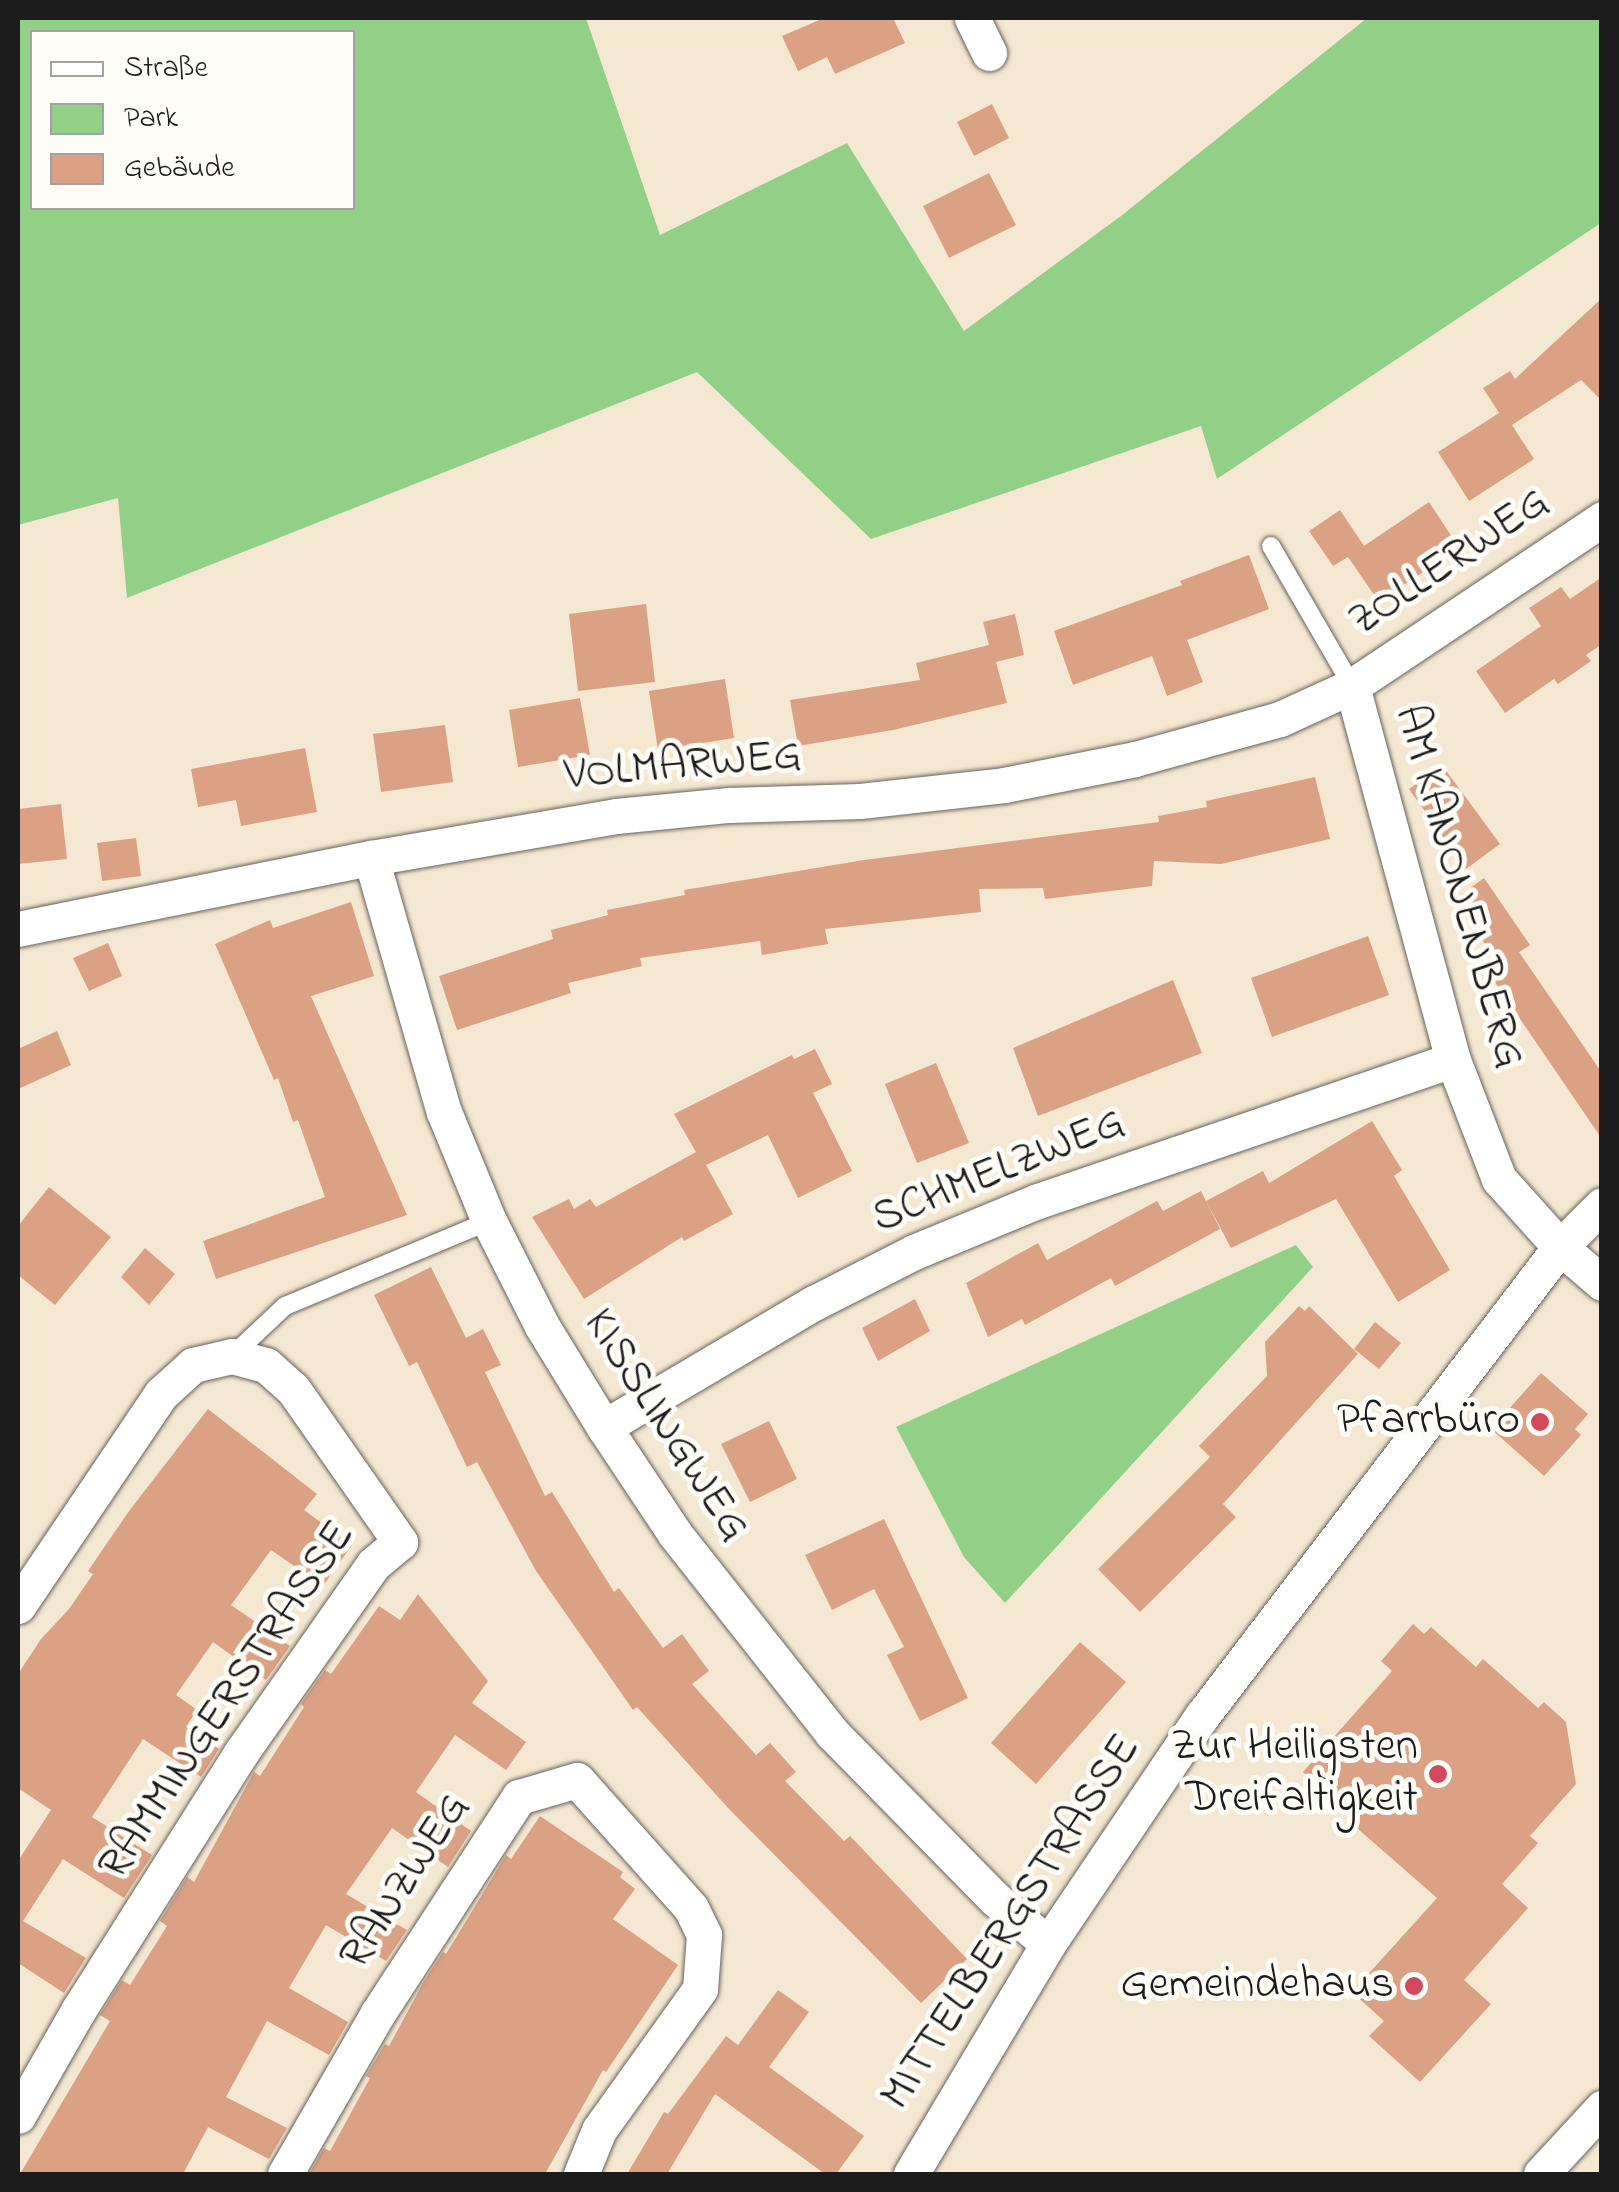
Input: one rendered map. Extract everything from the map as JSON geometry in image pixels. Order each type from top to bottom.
[{"type":"street","points":[[972,18],[989,53]]},
{"type":"street","name":"ZOLLERWEG","points":[[1352,686],[1602,520]]},
{"type":"street","name":"VOLMARWEG","points":[[18,930],[371,858],[616,816],[729,806],[860,801],[1004,785],[1135,759],[1280,719],[1352,686]]},
{"type":"street","name":"AM KANONENBERG","points":[[1352,686],[1453,1060],[1499,1179],[1560,1248],[1602,1283]]},
{"type":"street","name":"KISSLINGWEG","points":[[371,858],[444,1112],[489,1221],[542,1326],[604,1426],[675,1534],[832,1733],[994,1898],[1048,1944]]},
{"type":"street","name":"SCHMELZWEG","points":[[604,1426],[814,1304],[914,1252],[1038,1201],[1453,1060]]},
{"type":"street","name":"MITTELBERGSTRASSE","points":[[911,2174],[1048,1944],[1202,1716],[1560,1248],[1602,1205]]},
{"type":"street","points":[[18,1606],[161,1394],[193,1365],[232,1356]]},
{"type":"street","name":"RAMMINGERSTRASSE","points":[[18,2116],[79,2010],[240,1753],[373,1565],[400,1542],[294,1389],[266,1365],[232,1356]]},
{"type":"street","name":"RANZWEG","points":[[285,2174],[378,2013],[519,1797],[577,1780],[690,1908],[704,1935],[700,1990],[599,2130],[581,2174]]},
{"type":"street","points":[[1541,2174],[1602,2108]]},
{"type":"lane","name":"AM KANONENBERG","points":[[1271,546],[1352,686]]},
{"type":"lane","points":[[232,1356],[285,1306],[489,1221]]},
{"type":"green space","points":[[18,18],[586,18],[660,235],[847,143],[964,331],[1121,216],[1367,18],[1601,18],[1601,223],[1217,479],[1201,426],[871,539],[697,372],[127,598],[118,498],[18,525]]},
{"type":"green space","points":[[1296,1245],[1313,1267],[1005,1603],[964,1557],[896,1427]]},
{"type":"building","points":[[824,18],[893,18],[905,43],[835,74],[827,57],[798,71],[782,36]]},
{"type":"building","points":[[992,104],[1009,138],[974,156],[957,122]]},
{"type":"building","points":[[989,173],[1016,225],[949,258],[923,206]]},
{"type":"building","points":[[1602,298],[1602,401],[1581,380],[1512,425],[1534,459],[1469,501],[1438,452],[1499,413],[1483,388],[1510,371],[1515,379]]},
{"type":"building","points":[[1429,502],[1452,537],[1422,557],[1429,568],[1379,602],[1348,557],[1333,566],[1309,531],[1340,510],[1364,546]]},
{"type":"building","points":[[1249,555],[1269,609],[1187,640],[1203,682],[1167,696],[1152,656],[1073,685],[1054,631],[1182,585],[1180,581]]},
{"type":"building","points":[[1602,577],[1602,644],[1586,655],[1591,661],[1558,684],[1554,679],[1505,713],[1476,671],[1541,626],[1529,608],[1561,587],[1570,599]]},
{"type":"building","points":[[646,604],[655,682],[578,691],[569,614]]},
{"type":"building","points":[[1015,614],[1024,655],[996,662],[1007,703],[893,730],[798,746],[790,700],[920,680],[916,663],[989,645],[983,622]]},
{"type":"building","points":[[725,679],[734,738],[658,750],[649,691]]},
{"type":"building","points":[[580,698],[590,755],[518,767],[509,710]]},
{"type":"building","points":[[445,725],[453,782],[381,792],[373,734]]},
{"type":"building","points":[[305,748],[317,812],[241,826],[236,800],[198,807],[191,769]]},
{"type":"building","points":[[1442,765],[1500,844],[1466,869],[1409,789]]},
{"type":"building","points":[[1315,777],[1330,839],[1221,864],[1154,861],[1152,886],[1045,899],[1043,888],[979,889],[981,912],[825,929],[828,944],[762,955],[760,941],[640,958],[642,966],[568,983],[571,993],[457,1030],[439,976],[553,939],[551,930],[608,915],[607,910],[685,895],[684,890],[864,860],[1159,822],[1158,816],[1207,807],[1206,801]]},
{"type":"building","points":[[61,804],[67,859],[18,864],[18,809]]},
{"type":"building","points":[[136,838],[141,876],[102,881],[97,843]]},
{"type":"building","points":[[1484,878],[1530,945],[1519,952],[1602,1073],[1602,1139],[1488,972],[1499,965],[1455,899]]},
{"type":"building","points":[[351,902],[374,976],[311,996],[407,1215],[216,1279],[203,1241],[325,1197],[298,1120],[293,1122],[278,1078],[274,1080],[215,944],[270,920],[273,928]]},
{"type":"building","points":[[1368,936],[1389,995],[1272,1037],[1251,978]]},
{"type":"building","points":[[108,943],[122,976],[89,991],[73,958]]},
{"type":"building","points":[[1173,980],[1202,1053],[1038,1116],[1013,1048]]},
{"type":"building","points":[[57,1031],[71,1065],[18,1089],[18,1049]]},
{"type":"building","points":[[815,1049],[832,1084],[813,1093],[852,1171],[798,1198],[768,1135],[706,1165],[733,1214],[684,1241],[682,1237],[584,1299],[532,1217],[569,1199],[574,1209],[590,1199],[596,1207],[696,1152],[674,1114],[792,1055],[794,1059]]},
{"type":"building","points":[[936,1063],[969,1143],[917,1163],[885,1084]]},
{"type":"building","points":[[1372,1121],[1402,1170],[1394,1176],[1450,1270],[1398,1302],[1336,1199],[1231,1248],[1206,1201],[1263,1171],[1269,1183]]},
{"type":"building","points":[[49,1187],[111,1237],[55,1305],[18,1275],[18,1226]]},
{"type":"building","points":[[1201,1191],[1220,1229],[1115,1286],[1111,1278],[1025,1325],[1022,1319],[988,1337],[966,1283],[1038,1243],[1047,1260],[1157,1201],[1163,1211]]},
{"type":"building","points":[[145,1248],[175,1274],[149,1305],[121,1277]]},
{"type":"building","points":[[431,1267],[466,1338],[483,1329],[501,1365],[485,1372],[545,1496],[552,1492],[614,1592],[619,1588],[663,1648],[682,1634],[709,1671],[692,1684],[756,1755],[770,1743],[796,1772],[785,1781],[844,1841],[850,1836],[967,1959],[921,2003],[729,1809],[637,1707],[633,1710],[536,1571],[477,1462],[467,1467],[417,1362],[409,1366],[374,1295]]},
{"type":"building","points":[[915,1299],[930,1331],[878,1361],[862,1328]]},
{"type":"building","points":[[1299,1306],[1305,1311],[1309,1306],[1358,1354],[1223,1504],[1236,1517],[1140,1612],[1098,1569],[1210,1457],[1199,1446],[1267,1376],[1265,1342]]},
{"type":"building","points":[[1375,1322],[1401,1343],[1379,1369],[1354,1349]]},
{"type":"building","name":"Pfarrbüro","points":[[1541,1373],[1588,1414],[1575,1429],[1581,1435],[1544,1476],[1491,1429]]},
{"type":"building","points":[[208,1409],[317,1494],[304,1510],[352,1545],[323,1586],[271,1550],[231,1605],[290,1646],[266,1680],[213,1642],[176,1695],[197,1710],[186,1727],[219,1749],[201,1777],[143,1739],[92,1817],[152,1855],[124,1898],[63,1859],[23,1921],[86,1958],[64,1993],[18,1963],[18,1861],[51,1810],[18,1788],[18,1674],[93,1574],[88,1571],[129,1511]]},
{"type":"building","points":[[769,1421],[797,1479],[750,1502],[721,1444]]},
{"type":"building","points":[[884,1519],[968,1698],[920,1721],[887,1655],[904,1647],[874,1589],[832,1610],[805,1555]]},
{"type":"building","points":[[418,1594],[488,1681],[472,1703],[526,1742],[506,1770],[455,1735],[416,1792],[471,1831],[448,1867],[392,1828],[346,1894],[407,1930],[386,1961],[326,1925],[289,1988],[348,2022],[329,2055],[267,2021],[226,2097],[287,2128],[269,2159],[208,2127],[183,2174],[20,2174],[110,2021],[100,2015],[122,1980],[130,1985],[167,1926],[160,1921],[187,1877],[194,1882],[254,1772],[260,1776],[304,1707],[301,1704],[325,1670],[331,1674],[379,1606],[400,1620]]},
{"type":"building","name":"Zur Heiligsten Dreifaltigkeit","points":[[1413,1624],[1424,1634],[1431,1627],[1476,1667],[1483,1659],[1538,1708],[1544,1702],[1566,1722],[1576,1784],[1530,1836],[1538,1843],[1502,1884],[1528,1908],[1464,1980],[1491,2004],[1420,2082],[1369,2036],[1384,2021],[1352,1992],[1437,1898],[1350,1822],[1354,1817],[1303,1772],[1392,1671],[1381,1661]]},
{"type":"building","points":[[1080,1642],[1126,1682],[1036,1784],[991,1743]]},
{"type":"building","points":[[540,1816],[623,1872],[620,1877],[635,1889],[613,1919],[678,1965],[606,2072],[603,2070],[545,2174],[309,2174],[324,2148],[330,2151],[370,2078],[366,2076],[385,2044],[389,2046],[443,1952],[446,1954],[506,1855],[511,1859]]},
{"type":"building","points":[[778,1990],[809,2012],[769,2067],[864,2136],[836,2174],[825,2174],[715,2094],[667,2174],[627,2174],[664,2112],[668,2114],[726,2036],[738,2045]]},
{"type":"place","name":"Pfarrbüro","points":[[1540,1422]]},
{"type":"place","name":"Zur Heiligsten Dreifaltigkeit","points":[[1438,1774]]},
{"type":"place","name":"Gemeindehaus","points":[[1414,1986]]}]
